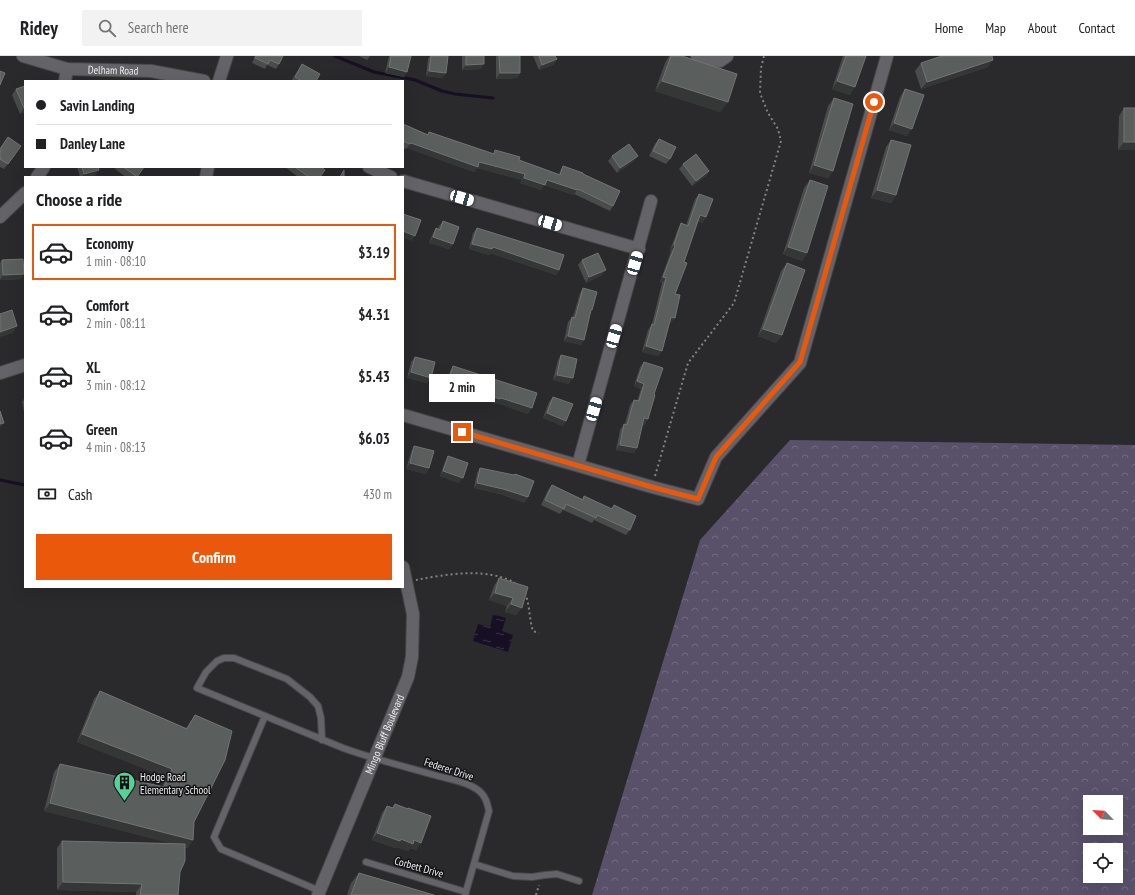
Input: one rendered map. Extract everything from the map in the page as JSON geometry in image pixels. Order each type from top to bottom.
[{"type":"street","name":"Delham Road","points":[[23,56],[66,75],[150,71],[199,80]]},
{"type":"street","points":[[219,80],[227,56]]},
{"type":"street","points":[[697,56],[720,61],[727,56]]},
{"type":"street","points":[[404,415],[698,499],[716,457],[800,362],[887,56]]},
{"type":"street","points":[[371,168],[389,176]]},
{"type":"street","points":[[404,181],[639,249]]},
{"type":"street","points":[[0,217],[24,193]]},
{"type":"street","points":[[578,465],[639,249],[651,201]]},
{"type":"street","points":[[0,374],[24,365]]},
{"type":"street","name":"Mingo Bluff Boulevard","points":[[319,893],[408,677],[412,657],[413,614],[404,572]]},
{"type":"lane","name":"Federer Drive","points":[[322,740],[321,718],[318,706],[310,697],[287,679],[234,658],[224,658],[217,661],[206,672],[197,688],[322,740],[374,758],[459,782],[477,790],[484,795],[489,811],[465,893]]},
{"type":"lane","points":[[265,716],[214,837],[221,849],[319,893]]},
{"type":"lane","name":"Corbett Drive","points":[[366,862],[465,893]]},
{"type":"lane","points":[[474,864],[513,876],[532,877],[557,874],[579,881]]},
{"type":"path","points":[[652,487],[688,363],[734,303],[781,141],[778,129],[768,113],[760,93],[761,68],[764,56]]},
{"type":"path","points":[[415,580],[456,574],[475,573],[496,577],[518,585]]},
{"type":"path","points":[[523,588],[527,598],[533,631],[539,633]]},
{"type":"path","points":[[536,895],[539,885]]},
{"type":"green space","points":[[790,440],[1135,445],[1135,895],[592,895],[700,540]]},
{"type":"water","points":[[493,615],[506,618],[502,631],[513,635],[508,652],[473,641],[478,624],[490,627]]},
{"type":"building","points":[[256,56],[283,56],[279,64],[270,60],[268,64],[255,58]]},
{"type":"building","points":[[391,56],[411,56],[407,72],[389,67]]},
{"type":"building","points":[[431,56],[448,56],[446,73],[429,71]]},
{"type":"building","points":[[466,56],[484,56],[484,64],[466,65]]},
{"type":"building","points":[[499,56],[520,56],[520,73],[500,73]]},
{"type":"building","points":[[539,56],[555,56],[557,59],[542,65]]},
{"type":"building","points":[[671,56],[682,56],[737,74],[728,102],[662,81]]},
{"type":"building","points":[[846,56],[866,56],[855,87],[837,81]]},
{"type":"building","points":[[942,56],[992,56],[993,60],[927,82],[921,63]]},
{"type":"building","points":[[302,64],[320,74],[317,80],[300,80],[295,77]]},
{"type":"building","points":[[0,71],[5,73],[0,85]]},
{"type":"building","points":[[24,86],[24,108],[16,89]]},
{"type":"building","points":[[905,89],[924,95],[912,129],[894,123]]},
{"type":"building","points":[[834,98],[853,104],[833,171],[814,165]]},
{"type":"building","points":[[1124,108],[1135,108],[1135,142],[1124,142]]},
{"type":"building","points":[[404,124],[428,135],[429,132],[494,154],[495,150],[520,157],[519,160],[560,175],[563,166],[583,173],[620,191],[613,206],[578,189],[577,190],[547,180],[545,185],[524,178],[525,174],[479,162],[478,167],[411,143],[404,141]]},
{"type":"building","points":[[8,137],[21,146],[8,164],[0,159],[0,149]]},
{"type":"building","points":[[659,139],[676,147],[670,159],[653,151]]},
{"type":"building","points":[[891,140],[911,145],[896,195],[877,190]]},
{"type":"building","points":[[629,144],[638,156],[620,168],[612,156]]},
{"type":"building","points":[[696,154],[709,171],[696,181],[683,164]]},
{"type":"building","points":[[82,168],[98,168],[99,170],[84,174]]},
{"type":"building","points":[[124,168],[143,168],[138,176]]},
{"type":"building","points":[[296,168],[322,168],[325,170],[321,176],[308,176]]},
{"type":"building","points":[[344,170],[344,176],[341,176]]},
{"type":"building","points":[[810,180],[828,186],[807,253],[788,247]]},
{"type":"building","points":[[699,194],[713,199],[706,217],[700,215],[684,262],[687,263],[675,294],[680,295],[675,318],[671,317],[662,351],[646,346],[652,324],[654,325],[666,278],[663,277],[675,246],[674,245],[681,223],[688,226]]},
{"type":"building","points":[[404,214],[421,220],[415,236],[404,231]]},
{"type":"building","points":[[443,221],[459,227],[453,244],[433,237],[436,228],[440,230]]},
{"type":"building","points":[[477,228],[564,255],[559,270],[493,247],[492,249],[472,244]]},
{"type":"building","points":[[598,253],[606,270],[589,277],[582,260]]},
{"type":"building","points":[[23,259],[24,274],[3,275],[2,260]]},
{"type":"building","points":[[787,263],[805,270],[782,335],[763,329]]},
{"type":"building","points":[[583,288],[597,292],[584,340],[568,336],[572,317],[575,318]]},
{"type":"building","points":[[12,310],[17,326],[0,332],[0,314]]},
{"type":"building","points":[[561,355],[577,359],[573,378],[557,375]]},
{"type":"building","points":[[415,357],[435,362],[431,378],[411,372]]},
{"type":"building","points":[[644,362],[663,368],[654,394],[655,395],[648,419],[644,418],[637,448],[620,445],[624,424],[627,425],[634,400],[639,401],[644,384],[637,381]]},
{"type":"building","points":[[453,366],[537,393],[532,408],[448,382]]},
{"type":"building","points":[[553,397],[573,404],[566,421],[547,413]]},
{"type":"building","points":[[0,411],[4,423],[0,424]]},
{"type":"building","points":[[414,446],[434,451],[429,468],[410,463]]},
{"type":"building","points":[[448,456],[468,463],[463,478],[443,471]]},
{"type":"building","points":[[480,468],[515,474],[534,481],[528,497],[477,483]]},
{"type":"building","points":[[552,485],[583,500],[584,496],[612,509],[614,505],[636,516],[630,530],[597,515],[596,518],[566,504],[564,509],[545,500]]},
{"type":"building","points":[[499,578],[528,587],[522,608],[511,604],[513,598],[495,593]]},
{"type":"building","points":[[100,691],[187,729],[195,715],[232,731],[225,760],[194,822],[193,840],[50,803],[60,764],[164,787],[172,769],[82,734]]},
{"type":"building","points":[[395,804],[431,816],[421,843],[414,840],[413,844],[401,839],[400,841],[377,833],[387,806],[393,808]]},
{"type":"building","points":[[62,841],[185,844],[185,861],[180,872],[178,895],[140,895],[142,884],[63,882]]},
{"type":"building","points":[[359,873],[434,895],[351,895]]},
{"type":"waterway","points":[[335,56],[374,72],[415,80],[442,91],[455,94],[493,98]]},
{"type":"waterway","points":[[0,480],[24,485]]},
{"type":"place","name":"Hodge Road Elementary School","points":[[124,802]]},
{"type":"route","points":[[462,432],[698,499],[716,457],[800,362],[874,102]]}]
